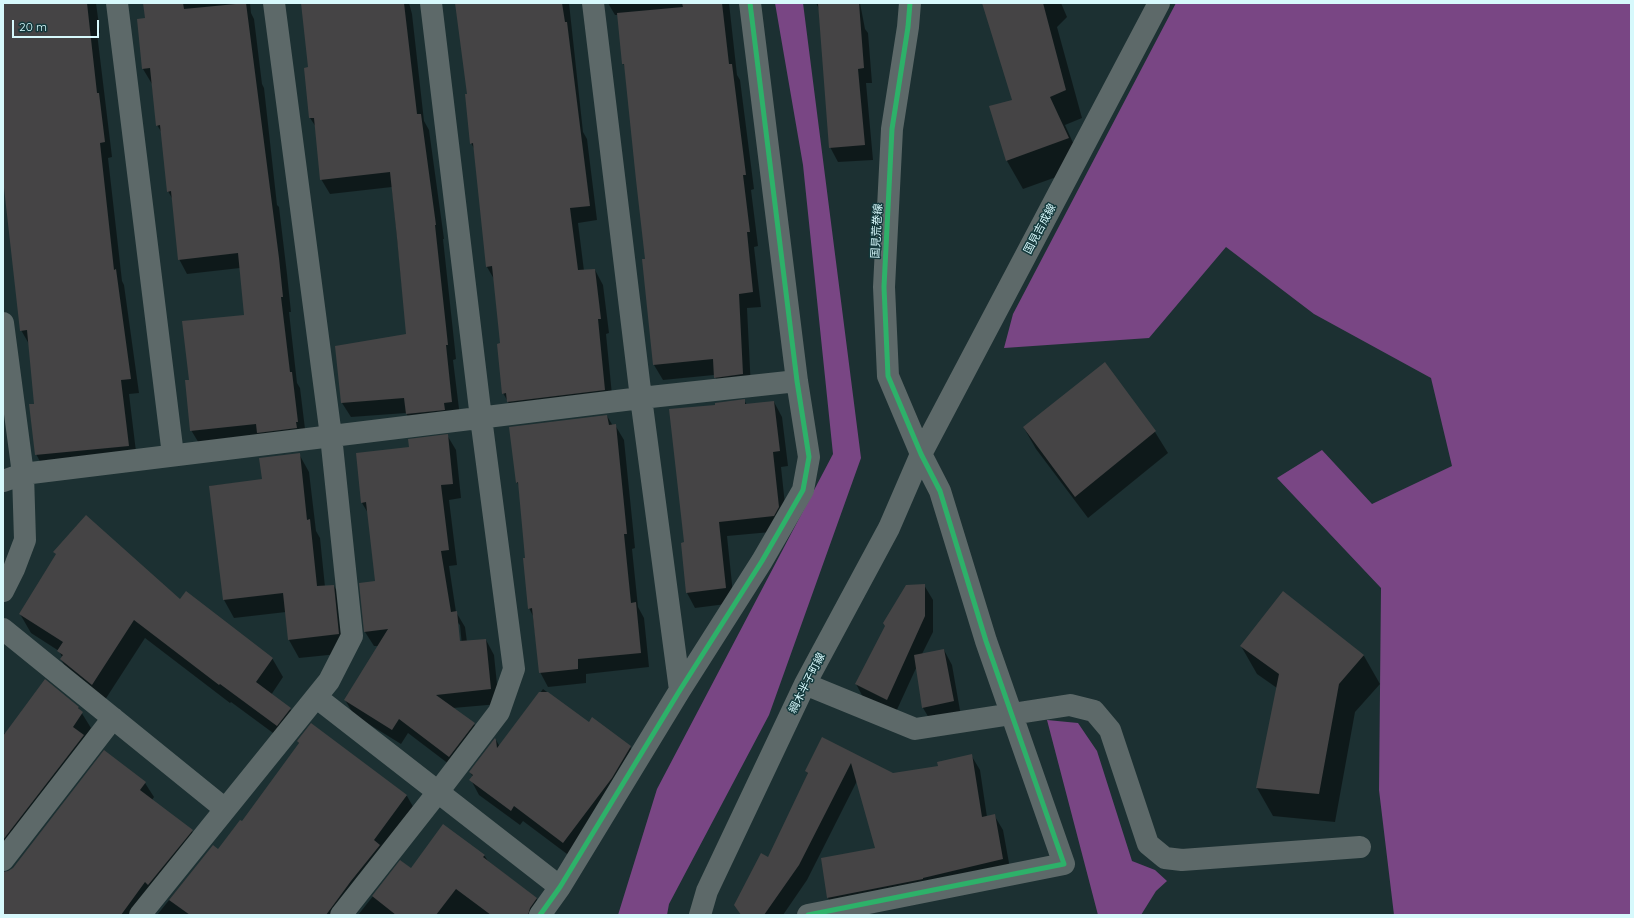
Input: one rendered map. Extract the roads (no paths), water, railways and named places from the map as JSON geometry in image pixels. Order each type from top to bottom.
[{"type":"street","points":[[118,3],[173,455]]},
{"type":"street","points":[[140,915],[329,681],[352,636],[331,436],[274,3]]},
{"type":"street","points":[[341,915],[438,792],[498,712],[514,670],[481,418],[431,3]]},
{"type":"street","points":[[593,3],[641,398],[680,690]]},
{"type":"street","points":[[540,915],[560,887],[680,690],[762,561],[803,490],[809,458],[797,381],[750,3]]},
{"type":"street","name":"国見荒巻線","points":[[808,915],[1064,864],[986,640],[940,491],[921,454],[888,376],[884,287],[892,129],[908,27],[910,3]]},
{"type":"street","name":"国見吉成線","points":[[921,454],[1159,3]]},
{"type":"street","points":[[3,323],[13,477],[25,540],[14,569],[3,591]]},
{"type":"street","points":[[13,477],[173,455],[641,398],[797,381]]},
{"type":"street","name":"綱木半子町線","points":[[700,915],[707,891],[805,684],[889,528],[921,454]]},
{"type":"street","points":[[3,629],[225,809]]},
{"type":"street","points":[[805,684],[915,729],[1070,704],[1094,711],[1110,730],[1148,844],[1165,858],[1182,860],[1360,847]]},
{"type":"street","points":[[316,697],[560,887]]},
{"type":"street","points":[[3,860],[113,718]]}]
